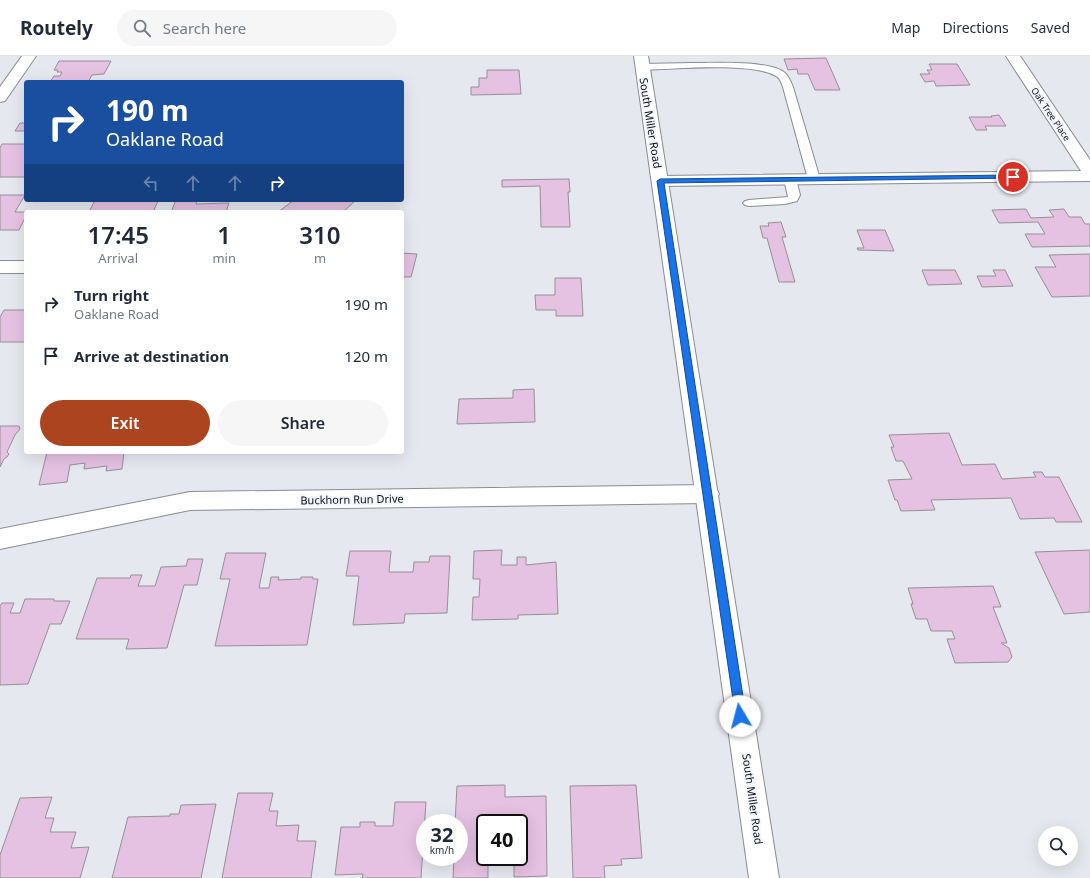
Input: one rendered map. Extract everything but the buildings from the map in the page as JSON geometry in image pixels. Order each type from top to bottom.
[{"type":"street","points":[[0,98],[29,56]]},
{"type":"street","name":"Oak Tree Place","points":[[1012,56],[1090,172]]},
{"type":"street","name":"South Miller Road","points":[[642,62],[708,494],[764,878]]},
{"type":"street","points":[[660,181],[1090,176]]},
{"type":"street","points":[[0,268],[24,267]]},
{"type":"street","name":"Buckhorn Run Drive","points":[[0,539],[190,501],[708,494]]},
{"type":"lane","points":[[642,62],[740,66],[764,68],[777,72],[785,78],[814,179]]},
{"type":"lane","points":[[749,203],[785,202],[793,199],[794,195],[790,179]]},
{"type":"route","points":[[740,716],[660,181],[1013,177]]}]
